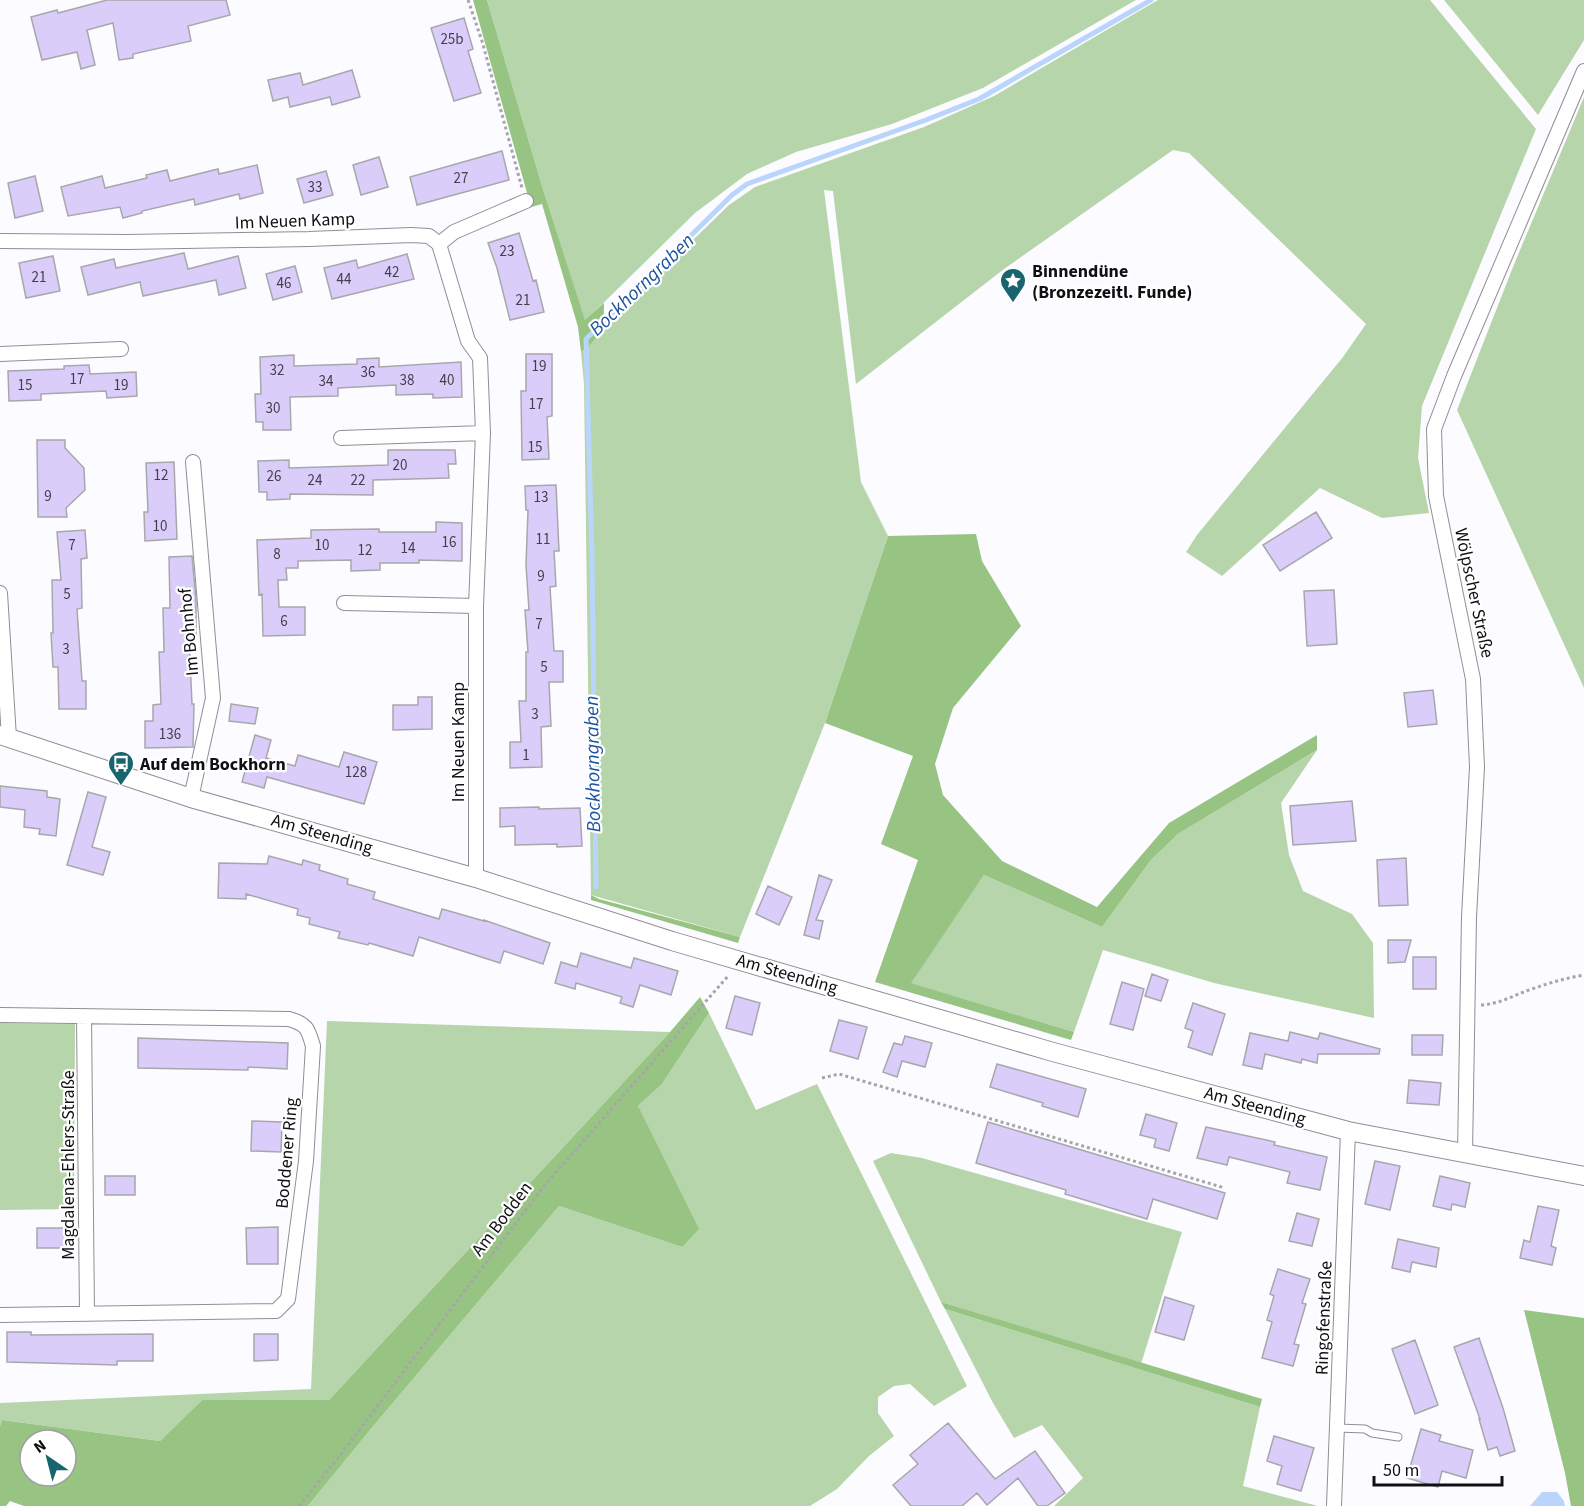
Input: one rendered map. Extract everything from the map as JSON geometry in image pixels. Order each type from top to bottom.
[{"type":"street","name":"Wölpscher Straße","points":[[1465,1153],[1469,918],[1477,767],[1473,679],[1436,496],[1434,429],[1454,376],[1584,70]]},
{"type":"street","points":[[439,244],[454,232],[526,201]]},
{"type":"street","name":"Im Neuen Kamp","points":[[0,241],[149,242],[411,235],[429,236],[439,244],[468,341],[480,358],[483,433],[476,606],[476,878]]},
{"type":"street","points":[[0,354],[121,349]]},
{"type":"street","points":[[341,438],[483,433]]},
{"type":"street","name":"Im Bohnhof","points":[[191,798],[213,698],[193,462]]},
{"type":"street","points":[[0,593],[4,737]]},
{"type":"street","points":[[344,603],[476,606]]},
{"type":"street","name":"Am Steending","points":[[4,737],[191,798],[476,878],[605,920],[1053,1052],[1348,1131],[1584,1176]]},
{"type":"street","name":"Boddener Ring","points":[[0,1015],[289,1019],[300,1022],[308,1030],[312,1046],[306,1161],[288,1299],[276,1311],[0,1315]]},
{"type":"street","name":"Magdalena-Ehlers-Straße","points":[[84,1017],[87,1314]]},
{"type":"street","name":"Ringofenstraße","points":[[1334,1506],[1348,1131]]},
{"type":"lane","points":[[1337,1428],[1365,1429],[1372,1433],[1398,1437]]},
{"type":"path","points":[[468,0],[482,41],[526,201]]},
{"type":"path","name":"Am Bodden","points":[[299,1506],[348,1445],[544,1186],[740,960]]},
{"type":"path","points":[[1467,1005],[1495,1004],[1533,988],[1584,975]]},
{"type":"path","points":[[822,1078],[839,1074],[1226,1188]]},
{"type":"green space","points":[[473,0],[487,0],[542,186],[585,320],[604,303],[602,325],[598,336],[581,352],[578,327],[542,204],[531,207]]},
{"type":"green space","points":[[487,0],[1136,0],[983,88],[892,124],[796,152],[747,174],[695,213],[585,321]]},
{"type":"green space","points":[[1158,0],[1430,0],[1536,129],[1422,406],[1418,458],[1429,513],[1382,518],[1320,488],[1222,576],[1186,552],[1197,535],[1343,357],[1366,324],[1189,153],[1173,150],[1004,269],[856,384],[833,191],[824,190],[861,482],[888,536],[825,723],[740,937],[591,895],[584,384],[581,352],[604,326],[729,205],[755,187],[924,127],[994,96]]},
{"type":"green space","points":[[1444,0],[1584,0],[1584,40],[1538,115]]},
{"type":"green space","points":[[1584,97],[1584,688],[1457,410],[1513,267]]},
{"type":"green space","points":[[976,534],[982,561],[1021,626],[953,708],[935,764],[943,795],[1002,861],[1097,907],[1169,823],[1317,735],[1317,750],[1178,834],[1151,860],[1102,927],[984,875],[911,983],[1074,1032],[1071,1040],[875,982],[918,860],[881,844],[913,756],[825,723],[888,536]]},
{"type":"green space","points":[[1317,750],[1281,803],[1289,855],[1303,891],[1352,914],[1373,943],[1374,1018],[1214,983],[1103,950],[1074,1032],[910,983],[984,875],[1102,927],[1151,860],[1178,834]]},
{"type":"green space","points":[[591,895],[740,937],[738,943],[591,900]]},
{"type":"green space","points":[[700,997],[709,1013],[662,1084],[638,1106],[699,1229],[682,1247],[559,1206],[308,1506],[24,1506],[10,1501],[6,1506],[0,1506],[0,1426],[2,1420],[62,1428],[18,1428],[18,1488],[78,1488],[78,1430],[160,1441],[202,1400],[329,1400]]},
{"type":"green space","points":[[709,1013],[756,1110],[817,1084],[967,1386],[934,1406],[910,1384],[894,1386],[878,1397],[878,1413],[894,1436],[869,1456],[837,1489],[810,1506],[308,1506],[559,1206],[682,1247],[638,1106],[662,1084]]},
{"type":"green space","points":[[327,1021],[670,1032],[329,1400],[202,1400],[160,1441],[78,1430],[78,1428],[2,1420],[0,1426],[0,1403],[311,1389]]},
{"type":"green space","points":[[0,1023],[75,1024],[74,1209],[0,1210]]},
{"type":"green space","points":[[891,1153],[922,1158],[1182,1232],[1141,1364],[941,1302],[873,1161]]},
{"type":"green space","points":[[941,1302],[1262,1399],[1260,1407],[945,1309]]},
{"type":"green space","points":[[945,1309],[1260,1407],[1243,1486],[1318,1506],[1054,1506],[1083,1478],[1042,1425],[1014,1438],[993,1403]]},
{"type":"green space","points":[[1524,1310],[1584,1318],[1584,1506],[1571,1506],[1565,1473]]},
{"type":"water","points":[[1542,1492],[1557,1492],[1565,1506],[1530,1506]]},
{"type":"building","points":[[107,0],[226,0],[230,15],[188,26],[191,41],[133,54],[133,58],[119,60],[113,23],[87,30],[95,65],[81,69],[77,52],[42,60],[31,17],[57,10],[58,13]]},
{"type":"building","points":[[464,18],[473,49],[468,51],[481,93],[454,101],[431,28]]},
{"type":"building","points":[[352,70],[360,97],[332,105],[330,97],[290,107],[288,97],[273,101],[268,80],[300,73],[303,85]]},
{"type":"building","points":[[502,151],[509,180],[417,205],[410,177]]},
{"type":"building","points":[[379,157],[388,187],[361,195],[353,165]]},
{"type":"building","points":[[257,165],[263,193],[240,199],[239,194],[195,205],[194,199],[142,211],[142,213],[123,218],[120,207],[68,216],[61,187],[102,176],[105,188],[147,178],[146,175],[167,170],[170,181],[218,169],[219,174]]},
{"type":"building","points":[[326,171],[333,195],[304,203],[297,179]]},
{"type":"building","points":[[35,176],[43,211],[15,218],[8,183]]},
{"type":"building","points":[[519,233],[533,281],[536,280],[544,312],[510,320],[488,243]]},
{"type":"building","points":[[184,253],[188,269],[238,256],[246,288],[219,295],[216,280],[143,296],[140,282],[88,295],[81,267],[114,259],[116,268]]},
{"type":"building","points":[[407,254],[414,279],[332,299],[324,268],[356,260],[358,268]]},
{"type":"building","points":[[53,256],[60,291],[26,298],[19,263]]},
{"type":"building","points":[[295,266],[302,292],[273,300],[266,274]]},
{"type":"building","points":[[526,354],[552,354],[552,416],[547,417],[549,459],[522,460],[521,391],[526,391]]},
{"type":"building","points":[[294,355],[294,366],[357,364],[357,359],[379,358],[379,367],[461,362],[462,397],[433,398],[433,394],[396,395],[396,385],[338,388],[338,396],[290,397],[291,430],[263,430],[263,422],[256,422],[255,394],[261,394],[260,357]]},
{"type":"building","points":[[89,365],[90,374],[136,372],[137,396],[107,398],[106,391],[41,394],[41,400],[9,401],[8,371],[64,369],[64,366]]},
{"type":"building","points":[[37,440],[65,440],[65,448],[84,468],[85,490],[66,508],[67,517],[38,517]]},
{"type":"building","points":[[388,450],[455,450],[456,464],[448,464],[449,478],[373,480],[373,495],[290,494],[290,499],[267,500],[267,492],[259,492],[258,461],[289,460],[289,468],[388,465]]},
{"type":"building","points":[[174,462],[177,539],[145,541],[144,512],[148,512],[146,463]]},
{"type":"building","points":[[556,485],[559,551],[554,551],[556,586],[550,587],[554,651],[563,651],[563,682],[549,682],[551,726],[541,727],[542,767],[510,768],[510,742],[521,742],[519,701],[526,701],[526,652],[528,652],[525,610],[529,610],[526,565],[528,510],[526,510],[525,486]]},
{"type":"building","points":[[1316,512],[1332,538],[1280,571],[1263,545]]},
{"type":"building","points":[[436,522],[462,523],[462,561],[419,560],[419,563],[380,563],[380,570],[351,571],[351,560],[298,561],[298,568],[286,568],[287,580],[278,580],[279,607],[305,607],[305,635],[263,636],[257,540],[311,538],[311,530],[379,529],[379,532],[436,532]]},
{"type":"building","points":[[85,530],[87,558],[81,559],[82,608],[77,609],[82,681],[86,681],[86,709],[59,709],[58,667],[53,667],[51,633],[53,633],[52,580],[61,580],[57,532]]},
{"type":"building","points":[[192,556],[196,600],[196,636],[189,637],[192,704],[194,704],[193,747],[145,748],[145,721],[153,721],[153,705],[161,704],[159,652],[164,652],[163,608],[170,608],[169,557]]},
{"type":"building","points":[[1334,590],[1337,644],[1307,646],[1304,591]]},
{"type":"building","points":[[1433,690],[1437,724],[1408,727],[1404,693]]},
{"type":"building","points":[[418,697],[432,697],[432,729],[393,730],[393,705],[418,705]]},
{"type":"building","points":[[231,704],[258,708],[255,724],[229,721]]},
{"type":"building","points":[[255,735],[271,740],[266,758],[295,766],[298,755],[339,767],[344,752],[377,762],[364,804],[267,777],[264,788],[242,782]]},
{"type":"building","points":[[0,786],[47,791],[47,797],[60,799],[56,836],[39,834],[40,829],[24,827],[25,810],[0,807]]},
{"type":"building","points":[[88,792],[106,797],[92,847],[110,852],[103,875],[67,865]]},
{"type":"building","points":[[1352,801],[1356,841],[1293,845],[1290,806]]},
{"type":"building","points":[[539,807],[539,809],[580,808],[582,846],[515,845],[515,826],[500,827],[500,808]]},
{"type":"building","points":[[269,856],[302,865],[303,860],[320,865],[319,870],[348,879],[347,884],[375,892],[373,899],[439,919],[442,909],[484,920],[550,943],[543,964],[504,951],[500,963],[419,937],[413,956],[369,943],[368,945],[338,938],[340,932],[309,924],[310,918],[297,915],[298,909],[246,894],[246,899],[218,898],[219,863],[267,864]]},
{"type":"building","points":[[1406,858],[1408,905],[1379,906],[1377,860]]},
{"type":"building","points":[[819,875],[832,880],[816,920],[823,921],[819,939],[804,935]]},
{"type":"building","points":[[768,886],[792,897],[779,925],[756,914]]},
{"type":"building","points":[[1388,940],[1411,940],[1405,962],[1388,963]]},
{"type":"building","points":[[581,953],[631,968],[634,958],[678,971],[671,995],[640,985],[633,1007],[620,1003],[622,997],[576,983],[575,989],[555,983],[561,962],[577,967]]},
{"type":"building","points":[[1413,957],[1436,957],[1436,989],[1413,989]]},
{"type":"building","points":[[1152,974],[1168,980],[1161,1001],[1145,996]]},
{"type":"building","points":[[1122,982],[1144,989],[1133,1030],[1110,1024]]},
{"type":"building","points":[[735,996],[760,1003],[752,1035],[726,1028]]},
{"type":"building","points":[[1193,1003],[1225,1014],[1212,1055],[1188,1047],[1193,1031],[1185,1028]]},
{"type":"building","points":[[839,1020],[867,1027],[858,1059],[830,1051]]},
{"type":"building","points":[[1290,1032],[1318,1039],[1320,1033],[1380,1049],[1379,1054],[1318,1054],[1317,1063],[1302,1059],[1301,1063],[1265,1054],[1262,1069],[1243,1065],[1250,1033],[1288,1041]]},
{"type":"building","points":[[1412,1035],[1443,1035],[1442,1055],[1412,1055]]},
{"type":"building","points":[[905,1036],[932,1043],[925,1067],[902,1061],[897,1077],[883,1072],[894,1043],[902,1045]]},
{"type":"building","points":[[138,1038],[288,1043],[287,1069],[138,1068]]},
{"type":"building","points":[[997,1064],[1086,1089],[1078,1117],[1042,1106],[1043,1103],[990,1087]]},
{"type":"building","points":[[1409,1080],[1441,1083],[1439,1105],[1407,1103]]},
{"type":"building","points":[[1146,1114],[1177,1123],[1169,1151],[1154,1147],[1156,1139],[1140,1135]]},
{"type":"building","points":[[252,1121],[282,1122],[281,1152],[251,1151]]},
{"type":"building","points":[[988,1122],[1225,1193],[1217,1219],[1153,1199],[1147,1219],[1065,1194],[1066,1190],[976,1163]]},
{"type":"building","points":[[1206,1127],[1275,1142],[1274,1145],[1327,1157],[1320,1190],[1287,1183],[1290,1172],[1229,1157],[1227,1165],[1197,1158]]},
{"type":"building","points":[[1375,1161],[1400,1166],[1390,1210],[1365,1204]]},
{"type":"building","points":[[105,1176],[135,1176],[135,1195],[105,1195]]},
{"type":"building","points":[[1440,1176],[1470,1183],[1465,1207],[1452,1204],[1451,1210],[1433,1206]]},
{"type":"building","points":[[1538,1206],[1559,1210],[1551,1246],[1556,1248],[1552,1265],[1520,1258],[1524,1240],[1530,1242]]},
{"type":"building","points":[[1297,1213],[1319,1219],[1312,1246],[1289,1241]]},
{"type":"building","points":[[278,1227],[278,1264],[247,1264],[246,1228]]},
{"type":"building","points":[[37,1228],[67,1228],[67,1248],[37,1248]]},
{"type":"building","points":[[1398,1239],[1439,1248],[1436,1267],[1412,1262],[1410,1272],[1392,1268]]},
{"type":"building","points":[[1278,1269],[1310,1279],[1302,1303],[1306,1304],[1294,1344],[1299,1345],[1293,1366],[1262,1358],[1272,1322],[1267,1320],[1274,1296],[1270,1294]]},
{"type":"building","points":[[1165,1297],[1194,1306],[1184,1340],[1155,1332]]},
{"type":"building","points":[[7,1332],[31,1332],[31,1335],[153,1334],[153,1361],[117,1361],[117,1365],[7,1362]]},
{"type":"building","points":[[254,1334],[278,1334],[278,1360],[254,1361]]},
{"type":"building","points":[[1479,1338],[1515,1451],[1500,1456],[1497,1447],[1488,1450],[1480,1419],[1454,1347]]},
{"type":"building","points":[[1415,1340],[1438,1405],[1415,1414],[1392,1349]]},
{"type":"building","points":[[948,1423],[995,1479],[1035,1451],[1065,1493],[1047,1506],[1038,1506],[1018,1478],[987,1505],[977,1493],[962,1506],[911,1506],[893,1485],[918,1464],[910,1455]]},
{"type":"building","points":[[1421,1429],[1441,1435],[1439,1441],[1473,1450],[1466,1478],[1442,1471],[1438,1487],[1407,1478]]},
{"type":"building","points":[[1274,1436],[1314,1448],[1301,1491],[1277,1484],[1282,1466],[1267,1461]]},
{"type":"waterway","name":"Bockhorngraben","points":[[596,887],[592,556],[586,339],[732,195],[747,184],[979,99],[1151,0]]},
{"type":"place","name":"Binnendüne (Bronzezeitl. Funde)","points":[[1013,304]]},
{"type":"place","name":"Auf dem Bockhorn","points":[[121,787]]}]
